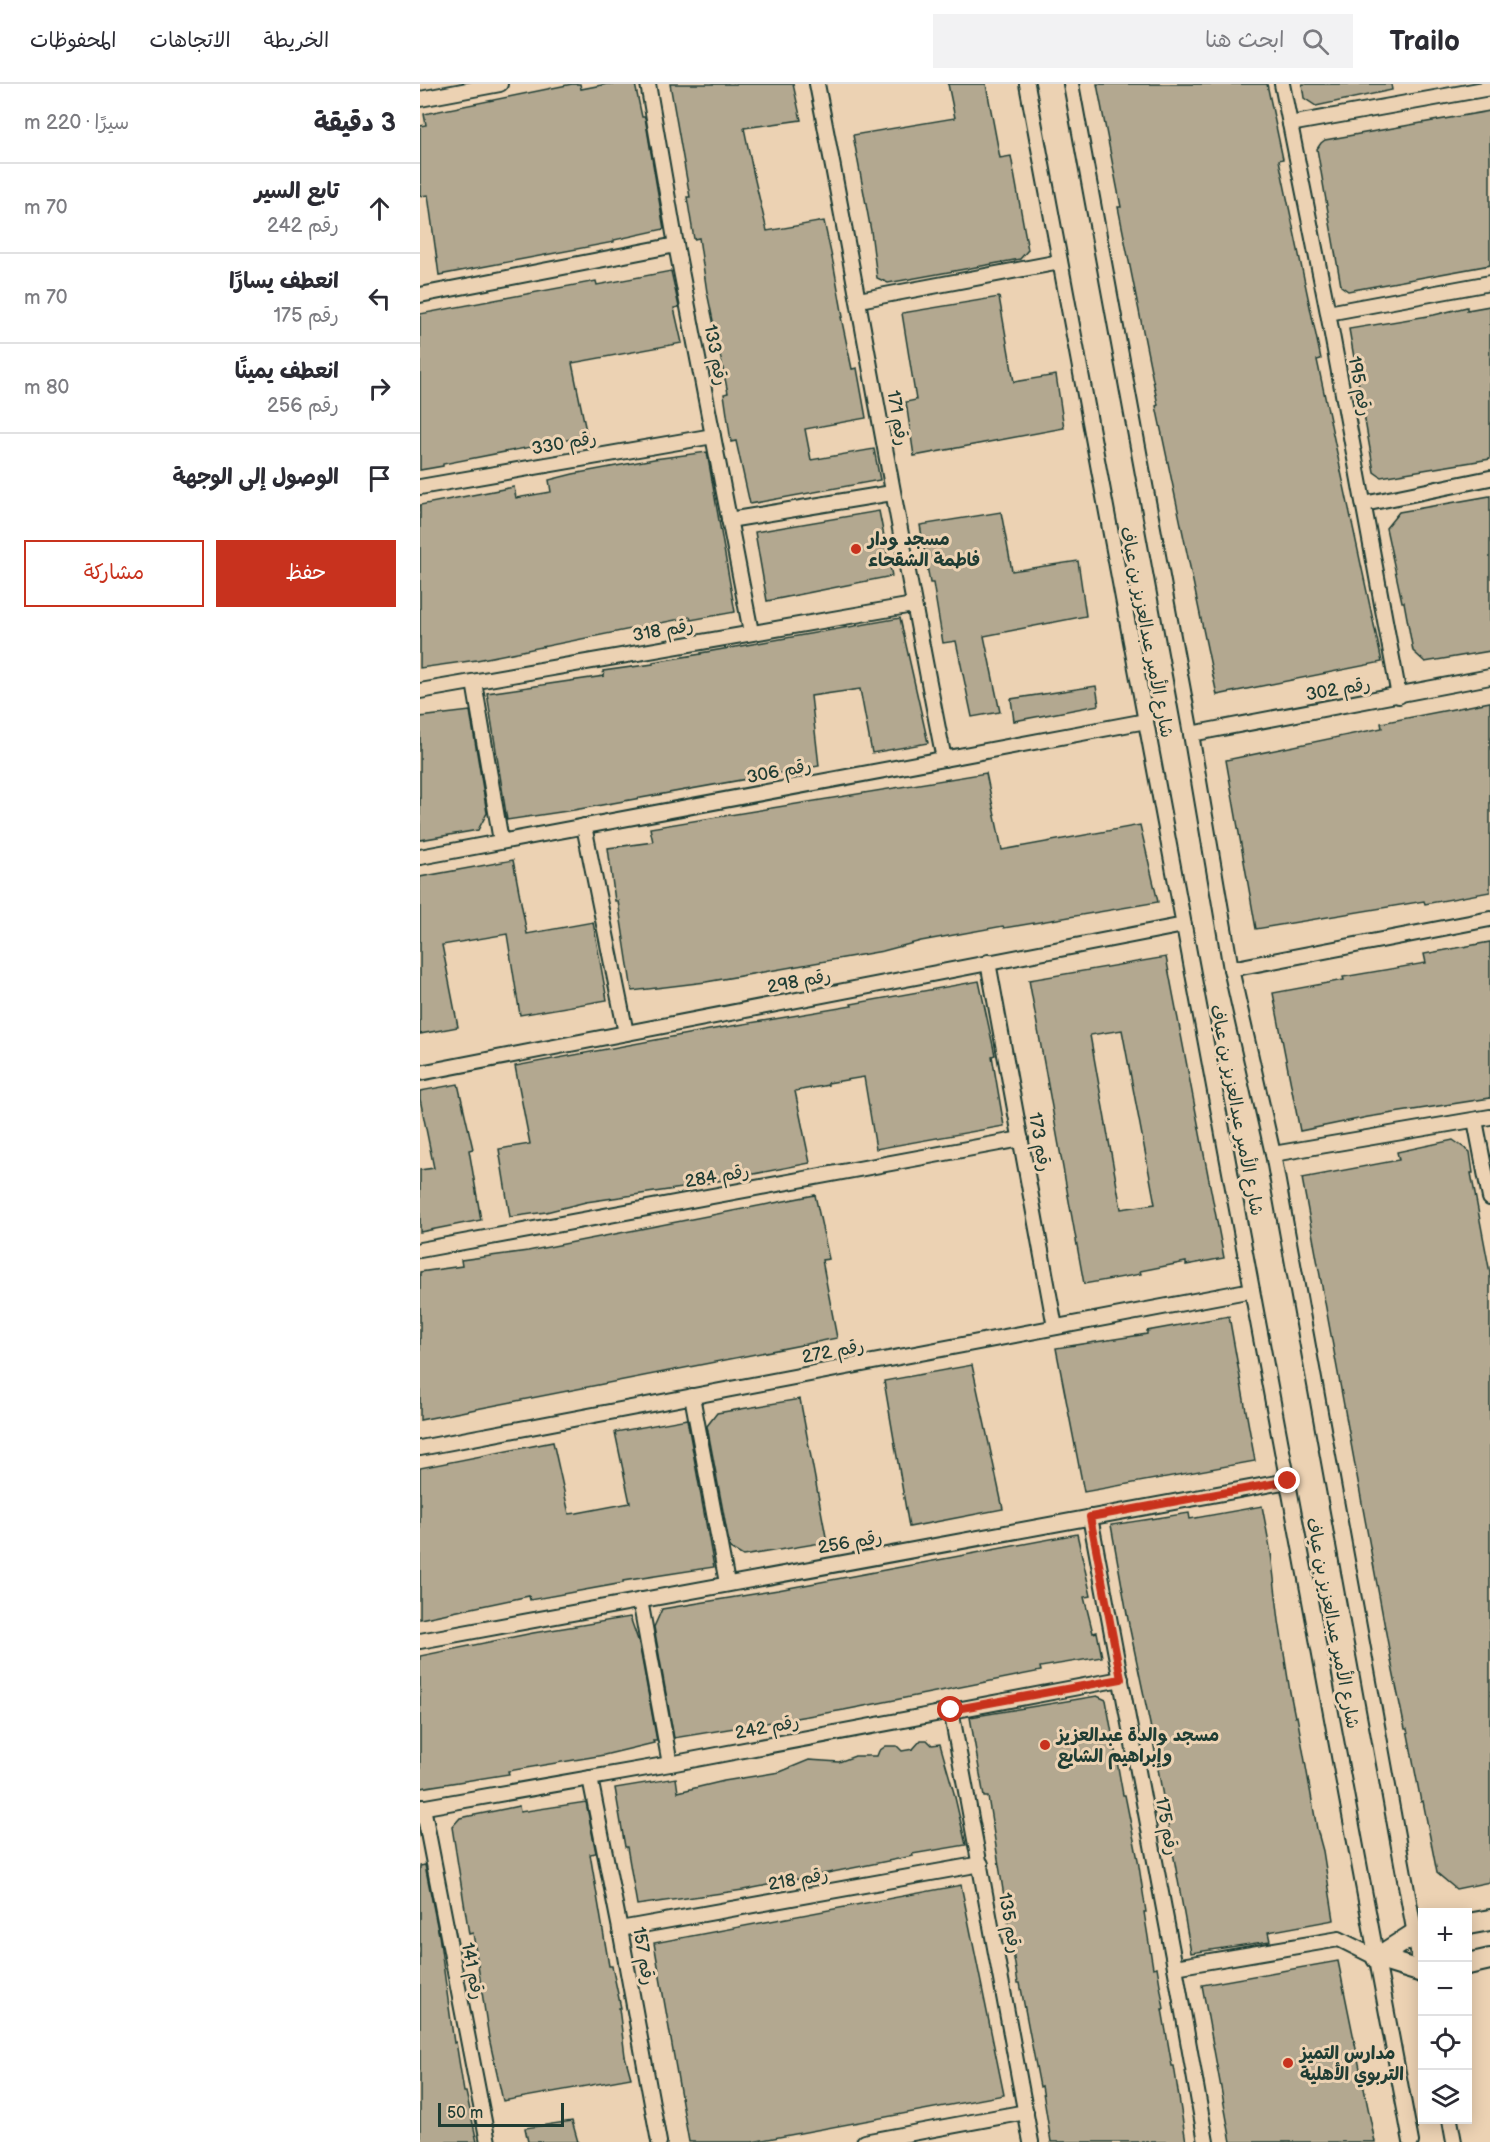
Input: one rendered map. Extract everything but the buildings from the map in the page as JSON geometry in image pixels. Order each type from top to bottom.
[{"type":"street","points":[[420,99],[500,84]]},
{"type":"street","name":"رقم 133","points":[[648,84],[676,245],[751,632]]},
{"type":"street","name":"رقم 171","points":[[818,84],[859,300],[892,494],[944,759]]},
{"type":"street","name":"شارع الأمير عبدالعزيز بن عياف","points":[[1027,84],[1411,2142]]},
{"type":"street","name":"شارع الأمير عبدالعزيز بن عياف","points":[[1071,84],[1191,734],[1231,969],[1273,1154],[1418,1927]]},
{"type":"street","name":"رقم 195","points":[[1282,84],[1328,313],[1399,696]]},
{"type":"street","points":[[1290,124],[1490,88]]},
{"type":"street","points":[[420,295],[676,245]]},
{"type":"street","points":[[859,300],[1060,262]]},
{"type":"street","points":[[1328,313],[1490,283]]},
{"type":"street","name":"رقم 330","points":[[420,487],[713,436]]},
{"type":"street","points":[[1364,504],[1490,478]]},
{"type":"street","points":[[729,520],[892,494]]},
{"type":"street","name":"رقم 318","points":[[420,692],[913,605]]},
{"type":"street","name":"رقم 302","points":[[1191,734],[1490,677]]},
{"type":"street","points":[[474,682],[501,841]]},
{"type":"street","name":"رقم 306","points":[[420,857],[1146,721]]},
{"type":"street","points":[[584,826],[626,1033]]},
{"type":"street","points":[[1231,969],[1490,919]]},
{"type":"street","name":"رقم 298","points":[[420,1073],[1184,925]]},
{"type":"street","name":"رقم 173","points":[[988,962],[1055,1328]]},
{"type":"street","points":[[1273,1154],[1490,1117]]},
{"type":"street","points":[[1475,1120],[1490,1198]]},
{"type":"street","name":"رقم 284","points":[[420,1250],[1021,1139]]},
{"type":"street","name":"رقم 272","points":[[420,1448],[1252,1290]]},
{"type":"street","points":[[692,1396],[728,1583]]},
{"type":"street","name":"رقم 256","points":[[420,1641],[1288,1481]]},
{"type":"street","name":"رقم 175","points":[[1090,1517],[1206,2142]]},
{"type":"street","points":[[640,1600],[670,1764]]},
{"type":"street","name":"رقم 242","points":[[422,1807],[670,1764],[1121,1679]]},
{"type":"street","name":"رقم 135","points":[[951,1710],[1031,2142]]},
{"type":"street","name":"رقم 157","points":[[590,1778],[658,2142]]},
{"type":"street","name":"رقم 141","points":[[422,1807],[488,2142]]},
{"type":"street","name":"رقم 218","points":[[620,1929],[981,1864]]},
{"type":"street","points":[[1472,1923],[1490,1920]]},
{"type":"street","points":[[1377,1958],[1418,1933]]},
{"type":"street","points":[[1175,1967],[1339,1940],[1377,1958],[1418,1971]]},
{"type":"street","points":[[1472,1963],[1490,1959]]},
{"type":"street","points":[[864,2142],[1026,2112]]},
{"type":"street","points":[[1451,2124],[1454,2142]]},
{"type":"place","name":"مسجد ودار فاطمة الشقحاء","points":[[856,549]]},
{"type":"place","name":"مسجد والدة عبدالعزيز وإبراهيم الشايع","points":[[1045,1745]]},
{"type":"place","name":"مدارس التميز التربوي الأهلية","points":[[1288,2063]]},
{"type":"route","points":[[951,1710],[1121,1679],[1090,1517],[1288,1481]]}]
